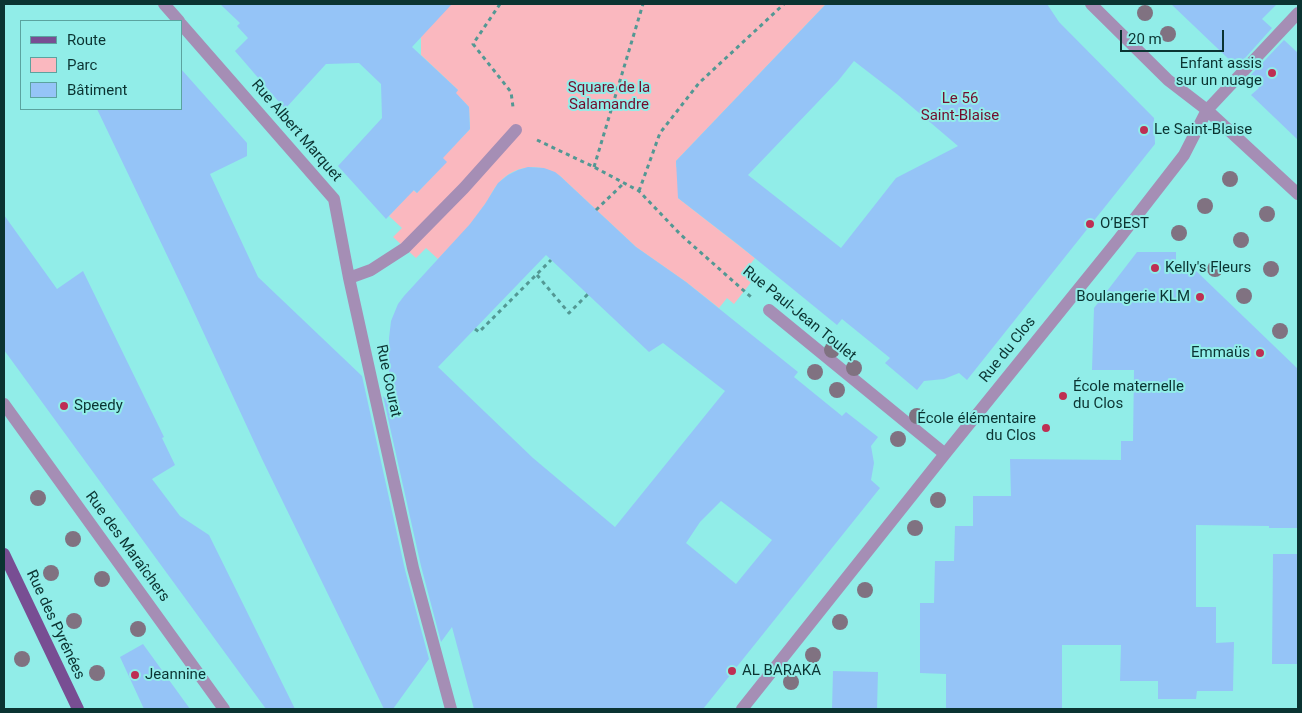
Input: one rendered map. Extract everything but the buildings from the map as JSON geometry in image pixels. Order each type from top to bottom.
[{"type":"main road","name":"Rue des Pyrénées","points":[[4,554],[78,709]]},
{"type":"street","name":"Rue Albert Marquet","points":[[164,4],[177,20]]},
{"type":"street","points":[[1091,4],[1168,80],[1208,110],[1298,194]]},
{"type":"street","name":"Rue du Clos","points":[[742,709],[1118,240],[1184,155],[1208,110],[1298,13]]},
{"type":"street","name":"Rue Albert Marquet","points":[[182,25],[334,199],[349,278]]},
{"type":"street","points":[[349,278],[371,270],[405,248],[464,188],[516,130]]},
{"type":"street","name":"Rue Courat","points":[[349,278],[413,568],[451,709]]},
{"type":"street","name":"Rue Paul-Jean Toulet","points":[[769,310],[945,454]]},
{"type":"street","name":"Rue des Maraîchers","points":[[4,404],[224,709]]},
{"type":"path","points":[[500,4],[473,44],[510,92],[516,130],[594,167],[639,191],[660,133],[699,83],[784,4]]},
{"type":"path","points":[[594,167],[643,4]]},
{"type":"path","points":[[596,210],[624,183]]},
{"type":"path","name":"Rue Paul-Jean Toulet","points":[[639,191],[681,235],[744,291],[769,310]]},
{"type":"path","points":[[475,329],[479,332],[551,260]]},
{"type":"path","points":[[537,275],[569,313],[588,294]]},
{"type":"green space","name":"Square de la Salamandre","points":[[446,4],[826,4],[676,161],[676,167],[681,167],[678,198],[755,258],[743,274],[752,281],[734,304],[727,298],[719,308],[636,247],[560,176],[536,167],[519,169],[504,178],[468,227],[438,259],[426,248],[416,258],[393,237],[402,228],[389,216],[413,190],[417,193],[446,162],[442,158],[470,129],[469,107],[455,93],[458,90],[421,55],[421,37]]},
{"type":"place","name":"Enfant assis sur un nuage","points":[[1272,73]]},
{"type":"place","name":"Le Saint-Blaise","points":[[1144,130]]},
{"type":"place","name":"O’BEST","points":[[1090,224]]},
{"type":"place","name":"Kelly's Fleurs","points":[[1155,268]]},
{"type":"place","name":"Boulangerie KLM","points":[[1200,297]]},
{"type":"place","name":"Emmaüs","points":[[1260,353]]},
{"type":"place","name":"École maternelle du Clos","points":[[1063,396]]},
{"type":"place","name":"Speedy","points":[[64,406]]},
{"type":"place","name":"École élémentaire du Clos","points":[[1046,428]]},
{"type":"place","name":"AL BARAKA","points":[[732,671]]},
{"type":"place","name":"Jeannine","points":[[135,675]]},
{"type":"park label","name":"Le 56 Saint-Blaise","points":[[960,108]]}]
